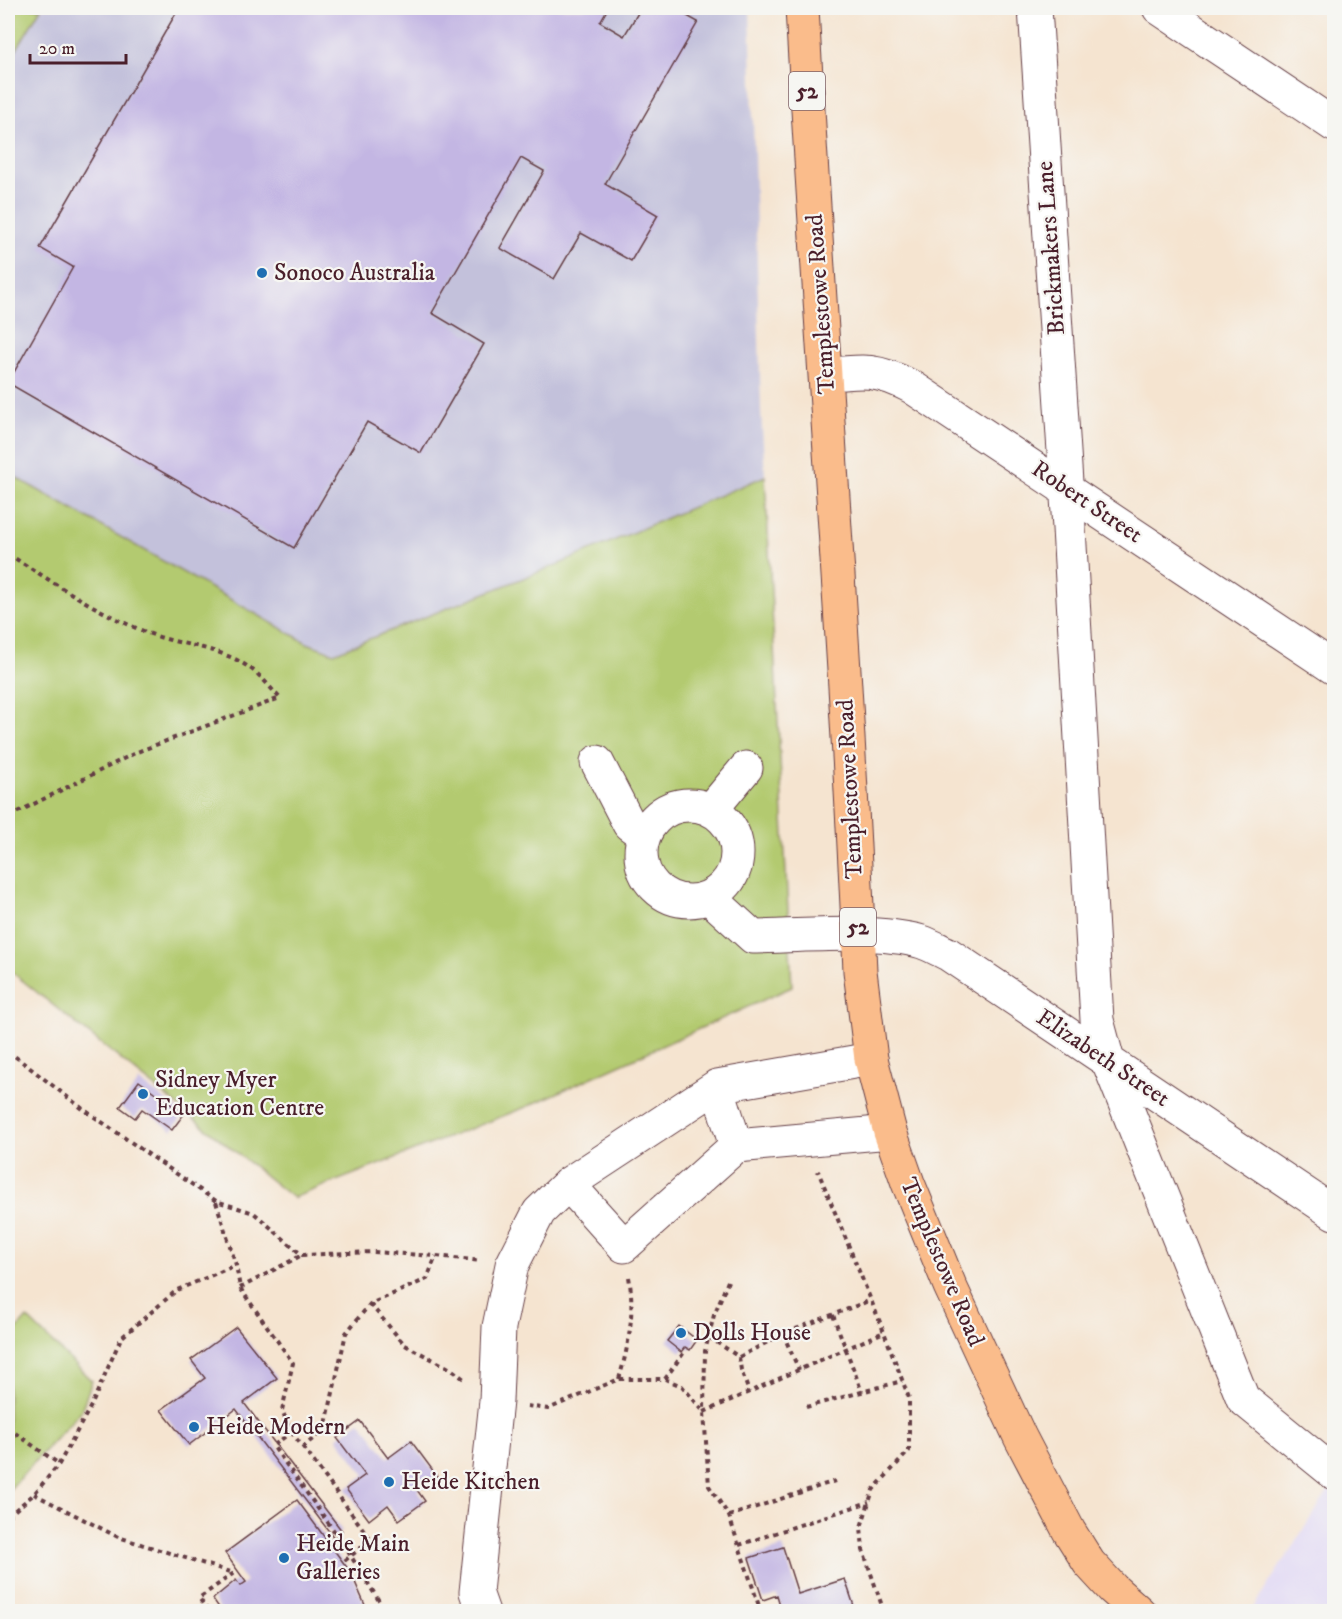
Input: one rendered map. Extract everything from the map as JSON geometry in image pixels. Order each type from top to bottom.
[{"type":"main road","name":"Templestowe Road","points":[[802,8],[863,1006],[871,1059],[890,1132],[908,1183],[950,1286],[1046,1489],[1089,1563],[1113,1589],[1139,1611]]},
{"type":"street","name":"Brickmakers Lane","points":[[1035,8],[1097,1020],[1108,1061],[1131,1113],[1244,1399],[1335,1473]]},
{"type":"street","points":[[1159,8],[1335,125]]},
{"type":"street","name":"Robert Street","points":[[826,375],[859,370],[879,372],[932,398],[1335,668]]},
{"type":"street","points":[[597,762],[629,824],[644,834]]},
{"type":"street","points":[[711,810],[746,768]]},
{"type":"street","points":[[680,805],[696,805],[711,810],[723,819],[732,831],[736,846],[736,861],[731,876],[722,888],[709,897],[695,901],[681,901],[667,897],[646,877],[641,863],[640,849],[644,834],[652,821],[664,810],[680,805]]},
{"type":"street","name":"Elizabeth Street","points":[[709,897],[753,937],[906,938],[925,943],[948,954],[1335,1213]]},
{"type":"street","points":[[483,1611],[476,1592],[496,1401],[499,1327],[512,1265],[539,1212],[568,1185],[717,1086],[871,1059]]},
{"type":"street","points":[[717,1086],[736,1146]]},
{"type":"street","points":[[568,1185],[624,1246],[736,1146],[890,1132]]},
{"type":"path","points":[[8,554],[110,615],[149,634],[206,648],[235,659],[256,672],[280,698],[137,752],[8,817]]},
{"type":"path","points":[[8,1051],[83,1109],[216,1201],[254,1213],[302,1255]]},
{"type":"path","points":[[805,1140],[909,1398],[909,1451],[873,1490],[861,1527],[863,1550],[884,1611]]},
{"type":"path","points":[[216,1201],[236,1265],[240,1288],[293,1363],[282,1410],[291,1432],[371,1540],[343,1562]]},
{"type":"path","points":[[619,1379],[629,1343],[632,1295],[624,1246]]},
{"type":"path","points":[[240,1288],[302,1255],[373,1252],[436,1256],[512,1265]]},
{"type":"path","points":[[303,1448],[325,1430],[346,1333],[370,1304],[427,1279],[436,1256]]},
{"type":"path","points":[[8,1516],[34,1494],[59,1464],[92,1404],[121,1338],[177,1290],[236,1265]]},
{"type":"path","points":[[728,1281],[714,1315],[705,1351],[704,1412],[709,1486],[729,1516],[761,1611]]},
{"type":"path","points":[[739,1357],[783,1334],[871,1300]]},
{"type":"path","points":[[370,1304],[405,1345],[451,1369],[496,1401],[548,1409],[619,1379],[665,1379],[682,1386],[704,1412]]},
{"type":"path","points":[[833,1315],[862,1392]]},
{"type":"path","points":[[704,1412],[884,1332]]},
{"type":"path","points":[[783,1334],[798,1370]]},
{"type":"path","points":[[709,1337],[739,1357],[749,1392]]},
{"type":"path","points":[[665,1379],[685,1351]]},
{"type":"path","points":[[806,1407],[902,1381]]},
{"type":"path","points":[[8,1428],[59,1464]]},
{"type":"path","points":[[291,1432],[273,1446],[351,1556],[386,1611]]},
{"type":"path","points":[[729,1516],[835,1481]]},
{"type":"path","points":[[34,1494],[118,1537],[234,1573],[199,1598],[209,1611]]},
{"type":"path","points":[[739,1545],[869,1502]]},
{"type":"shaded area","points":[[41,8],[750,8],[761,412],[765,476],[564,562],[334,653],[307,643],[8,473],[8,64]]},
{"type":"shaded area","points":[[1334,1482],[1334,1611],[1251,1611]]},
{"type":"green space","points":[[8,8],[41,8],[8,64]]},
{"type":"green space","points":[[8,473],[307,643],[334,653],[564,562],[765,476],[792,987],[526,1107],[293,1198],[8,969]]},
{"type":"green space","points":[[27,1318],[92,1381],[81,1411],[8,1491],[8,1339]]},
{"type":"building","name":"Sonoco Australia","points":[[179,8],[608,8],[600,22],[624,36],[641,8],[673,8],[698,22],[605,184],[658,215],[631,261],[581,233],[554,279],[500,248],[544,171],[521,158],[432,313],[484,344],[421,453],[367,422],[294,548],[8,383],[73,267],[40,248]]},
{"type":"building","name":"Sidney Myer Education Centre","points":[[139,1081],[184,1114],[172,1130],[142,1109],[135,1118],[120,1107]]},
{"type":"building","name":"Dolls House","points":[[679,1326],[697,1340],[690,1350],[685,1347],[681,1352],[667,1341]]},
{"type":"building","name":"Heide Modern","points":[[236,1327],[277,1378],[244,1403],[342,1531],[334,1538],[236,1409],[189,1445],[161,1410],[205,1378],[191,1360]]},
{"type":"building","points":[[360,1421],[388,1458],[411,1441],[437,1476],[417,1490],[425,1501],[399,1520],[388,1505],[369,1520],[346,1489],[365,1475],[337,1438]]},
{"type":"building","name":"Heide Main Galleries","points":[[297,1500],[351,1573],[368,1612],[222,1612],[213,1599],[236,1580],[240,1586],[246,1582],[225,1553]]},
{"type":"building","points":[[783,1547],[798,1594],[845,1579],[856,1612],[782,1612],[777,1595],[763,1600],[749,1558]]},
{"type":"place","name":"Sonoco Australia","points":[[262,273]]},
{"type":"place","name":"Sidney Myer Education Centre","points":[[143,1094]]},
{"type":"place","name":"Dolls House","points":[[681,1333]]},
{"type":"place","name":"Heide Modern","points":[[194,1427]]},
{"type":"place","name":"Heide Kitchen","points":[[389,1482]]},
{"type":"place","name":"Heide Main Galleries","points":[[284,1558]]}]
